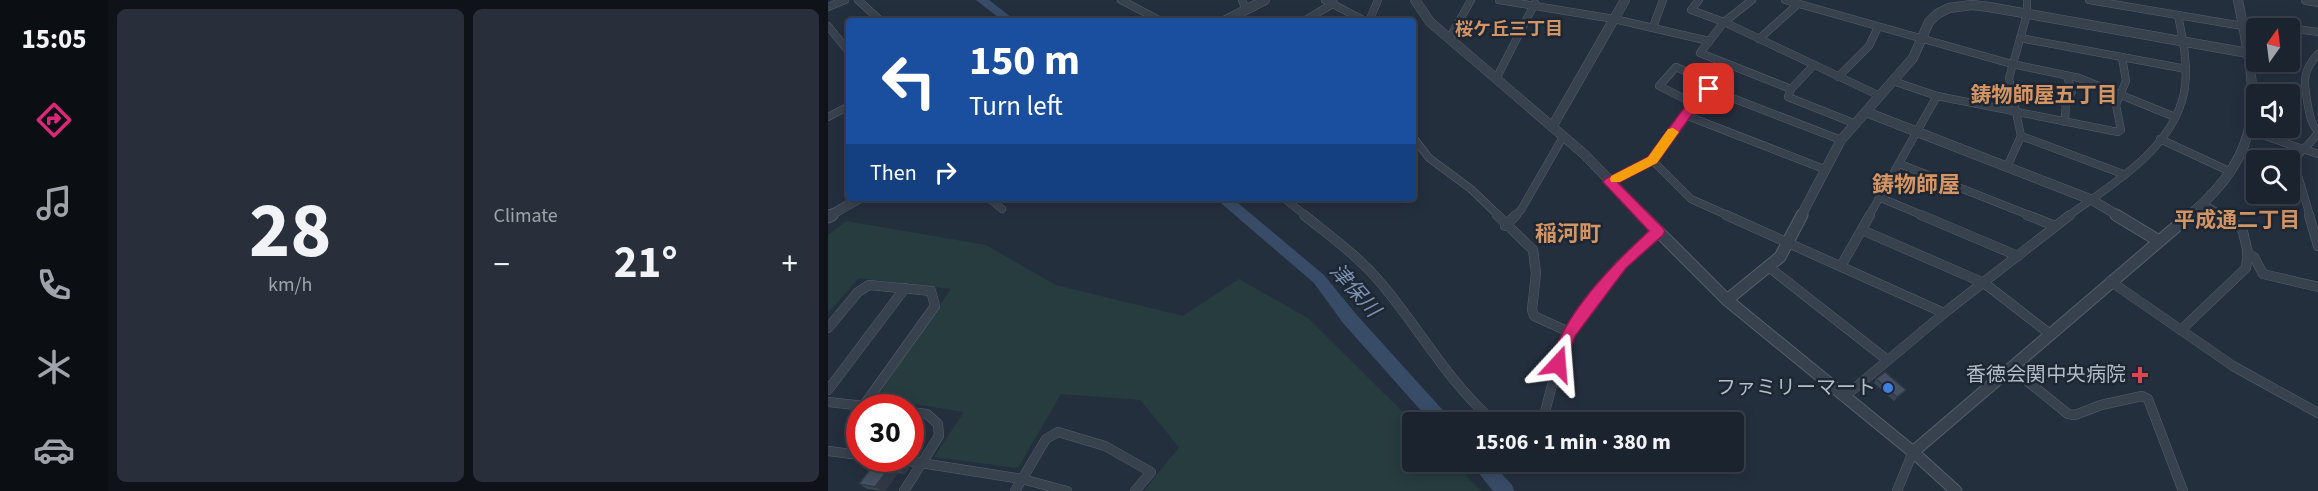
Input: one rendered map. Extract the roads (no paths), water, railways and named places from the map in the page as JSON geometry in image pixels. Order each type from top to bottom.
[{"type":"street","points":[[828,7],[845,0]]},
{"type":"street","points":[[858,0],[878,18]]},
{"type":"street","points":[[1121,0],[1155,18]]},
{"type":"street","points":[[1242,0],[1244,5],[1250,8]]},
{"type":"street","points":[[1242,18],[1250,8],[1265,0]]},
{"type":"street","points":[[1325,0],[1335,2],[1362,18]]},
{"type":"street","points":[[1369,18],[1378,0]]},
{"type":"street","points":[[1414,0],[1430,22],[1584,154],[1727,300],[1913,452],[1956,491]]},
{"type":"street","points":[[1449,39],[1471,0]]},
{"type":"street","points":[[1499,0],[1535,3],[1653,27],[1708,41]]},
{"type":"street","points":[[1552,127],[1625,0]]},
{"type":"street","points":[[1653,27],[1663,0]]},
{"type":"street","points":[[1699,0],[1691,10],[1725,22],[1880,96]]},
{"type":"street","points":[[1752,0],[1725,22],[1700,53],[1791,89]]},
{"type":"street","points":[[1785,0],[1798,4],[1809,3],[1878,27],[2067,76],[2175,117]]},
{"type":"street","points":[[2007,167],[2021,136],[2009,78],[2027,14],[2027,0]]},
{"type":"street","points":[[2090,0],[2243,26]]},
{"type":"street","points":[[2238,0],[2246,35]]},
{"type":"street","points":[[2306,0],[2318,2]]},
{"type":"street","points":[[1314,18],[1335,2]]},
{"type":"street","points":[[1496,79],[1535,3]]},
{"type":"street","points":[[1727,300],[1770,268],[1780,257],[1841,140],[1913,58],[1929,22],[1937,14],[1956,3],[2246,53]]},
{"type":"street","points":[[1759,39],[1798,4]]},
{"type":"street","points":[[1844,397],[1886,359],[2055,226],[2092,200],[2160,139],[2175,117],[2184,92],[2186,69],[2178,15]]},
{"type":"street","points":[[828,26],[846,48]]},
{"type":"street","points":[[1838,77],[1869,46],[1878,27]]},
{"type":"street","points":[[2300,31],[2318,32]]},
{"type":"street","points":[[2020,38],[2186,69]]},
{"type":"street","points":[[2318,54],[2304,71],[2301,83],[2307,101],[2307,117],[2318,132],[2315,139],[2301,149],[2294,162],[2318,246]]},
{"type":"street","points":[[1893,81],[1937,96],[2118,132],[2121,130],[2115,105],[2126,81],[2122,57]]},
{"type":"street","points":[[1814,65],[1791,89],[1788,97],[1856,124]]},
{"type":"street","points":[[1610,182],[1652,160],[1685,114],[1731,66]]},
{"type":"street","points":[[1695,104],[1659,86],[1676,67],[1712,86],[1841,140]]},
{"type":"street","points":[[2065,122],[2066,97],[2072,92],[2067,76]]},
{"type":"street","points":[[1841,266],[1937,96]]},
{"type":"street","points":[[828,117],[846,108]]},
{"type":"street","points":[[1866,112],[2092,200],[2159,241]]},
{"type":"street","points":[[1685,114],[1824,169]]},
{"type":"street","points":[[2021,136],[2123,174]]},
{"type":"street","points":[[1505,226],[1521,210],[1563,137]]},
{"type":"street","points":[[1897,491],[1913,452],[2110,281],[2203,204],[2240,158],[2247,138]]},
{"type":"street","points":[[2270,138],[2318,154]]},
{"type":"street","points":[[2160,139],[2230,172]]},
{"type":"street","points":[[1416,141],[1429,158],[1470,189],[1505,226],[1533,250],[1536,260],[1532,310],[1534,316],[1569,332]]},
{"type":"street","points":[[1652,160],[1691,199],[1944,313]]},
{"type":"street","points":[[1900,164],[2055,226]]},
{"type":"street","points":[[1881,198],[2018,256]]},
{"type":"street","points":[[828,217],[855,201]]},
{"type":"street","points":[[993,201],[1002,209]]},
{"type":"street","points":[[1288,201],[1359,260],[1380,282],[1443,369],[1482,412]]},
{"type":"street","points":[[2181,330],[2246,268],[2245,233],[2241,228],[2203,204]]},
{"type":"street","points":[[1862,230],[1984,283],[2050,334]]},
{"type":"street","points":[[1545,412],[1563,344],[1569,332],[1622,264],[1658,231]]},
{"type":"street","points":[[2247,254],[2254,257],[2263,274],[2318,288]]},
{"type":"street","points":[[1770,268],[1886,359]]},
{"type":"street","points":[[2110,281],[2233,366],[2318,413]]},
{"type":"street","points":[[828,328],[858,292],[869,285],[931,291],[935,306],[872,394]]},
{"type":"street","points":[[828,390],[905,288]]},
{"type":"street","points":[[2011,368],[2068,414],[2075,415],[2101,405],[2142,396],[2148,399],[2183,491]]},
{"type":"street","points":[[828,402],[846,404]]},
{"type":"street","points":[[924,414],[938,424],[939,436],[924,460]]},
{"type":"street","points":[[1015,491],[1046,439],[1058,432],[1105,446],[1151,472],[1135,491]]},
{"type":"street","points":[[828,451],[846,453]]},
{"type":"street","points":[[924,462],[1022,479],[1067,491]]},
{"type":"street","points":[[904,491],[916,472]]},
{"type":"waterway","name":"津保川","points":[[982,0],[1006,18]]},
{"type":"waterway","name":"津保川","points":[[1226,201],[1319,279],[1349,318],[1433,412]]},
{"type":"waterway","name":"津保川","points":[[1488,472],[1505,491]]},
{"type":"place","name":"香徳会関中央病院","points":[[2140,375]]},
{"type":"place","name":"ファミリーマート","points":[[1888,388]]},
{"type":"district","name":"桜ケ丘三丁目","points":[[1509,29]]},
{"type":"district","name":"鋳物師屋五丁目","points":[[2044,95]]},
{"type":"district","name":"鋳物師屋","points":[[1916,185]]},
{"type":"district","name":"平成通二丁目","points":[[2237,220]]},
{"type":"district","name":"稲河町","points":[[1568,234]]}]
